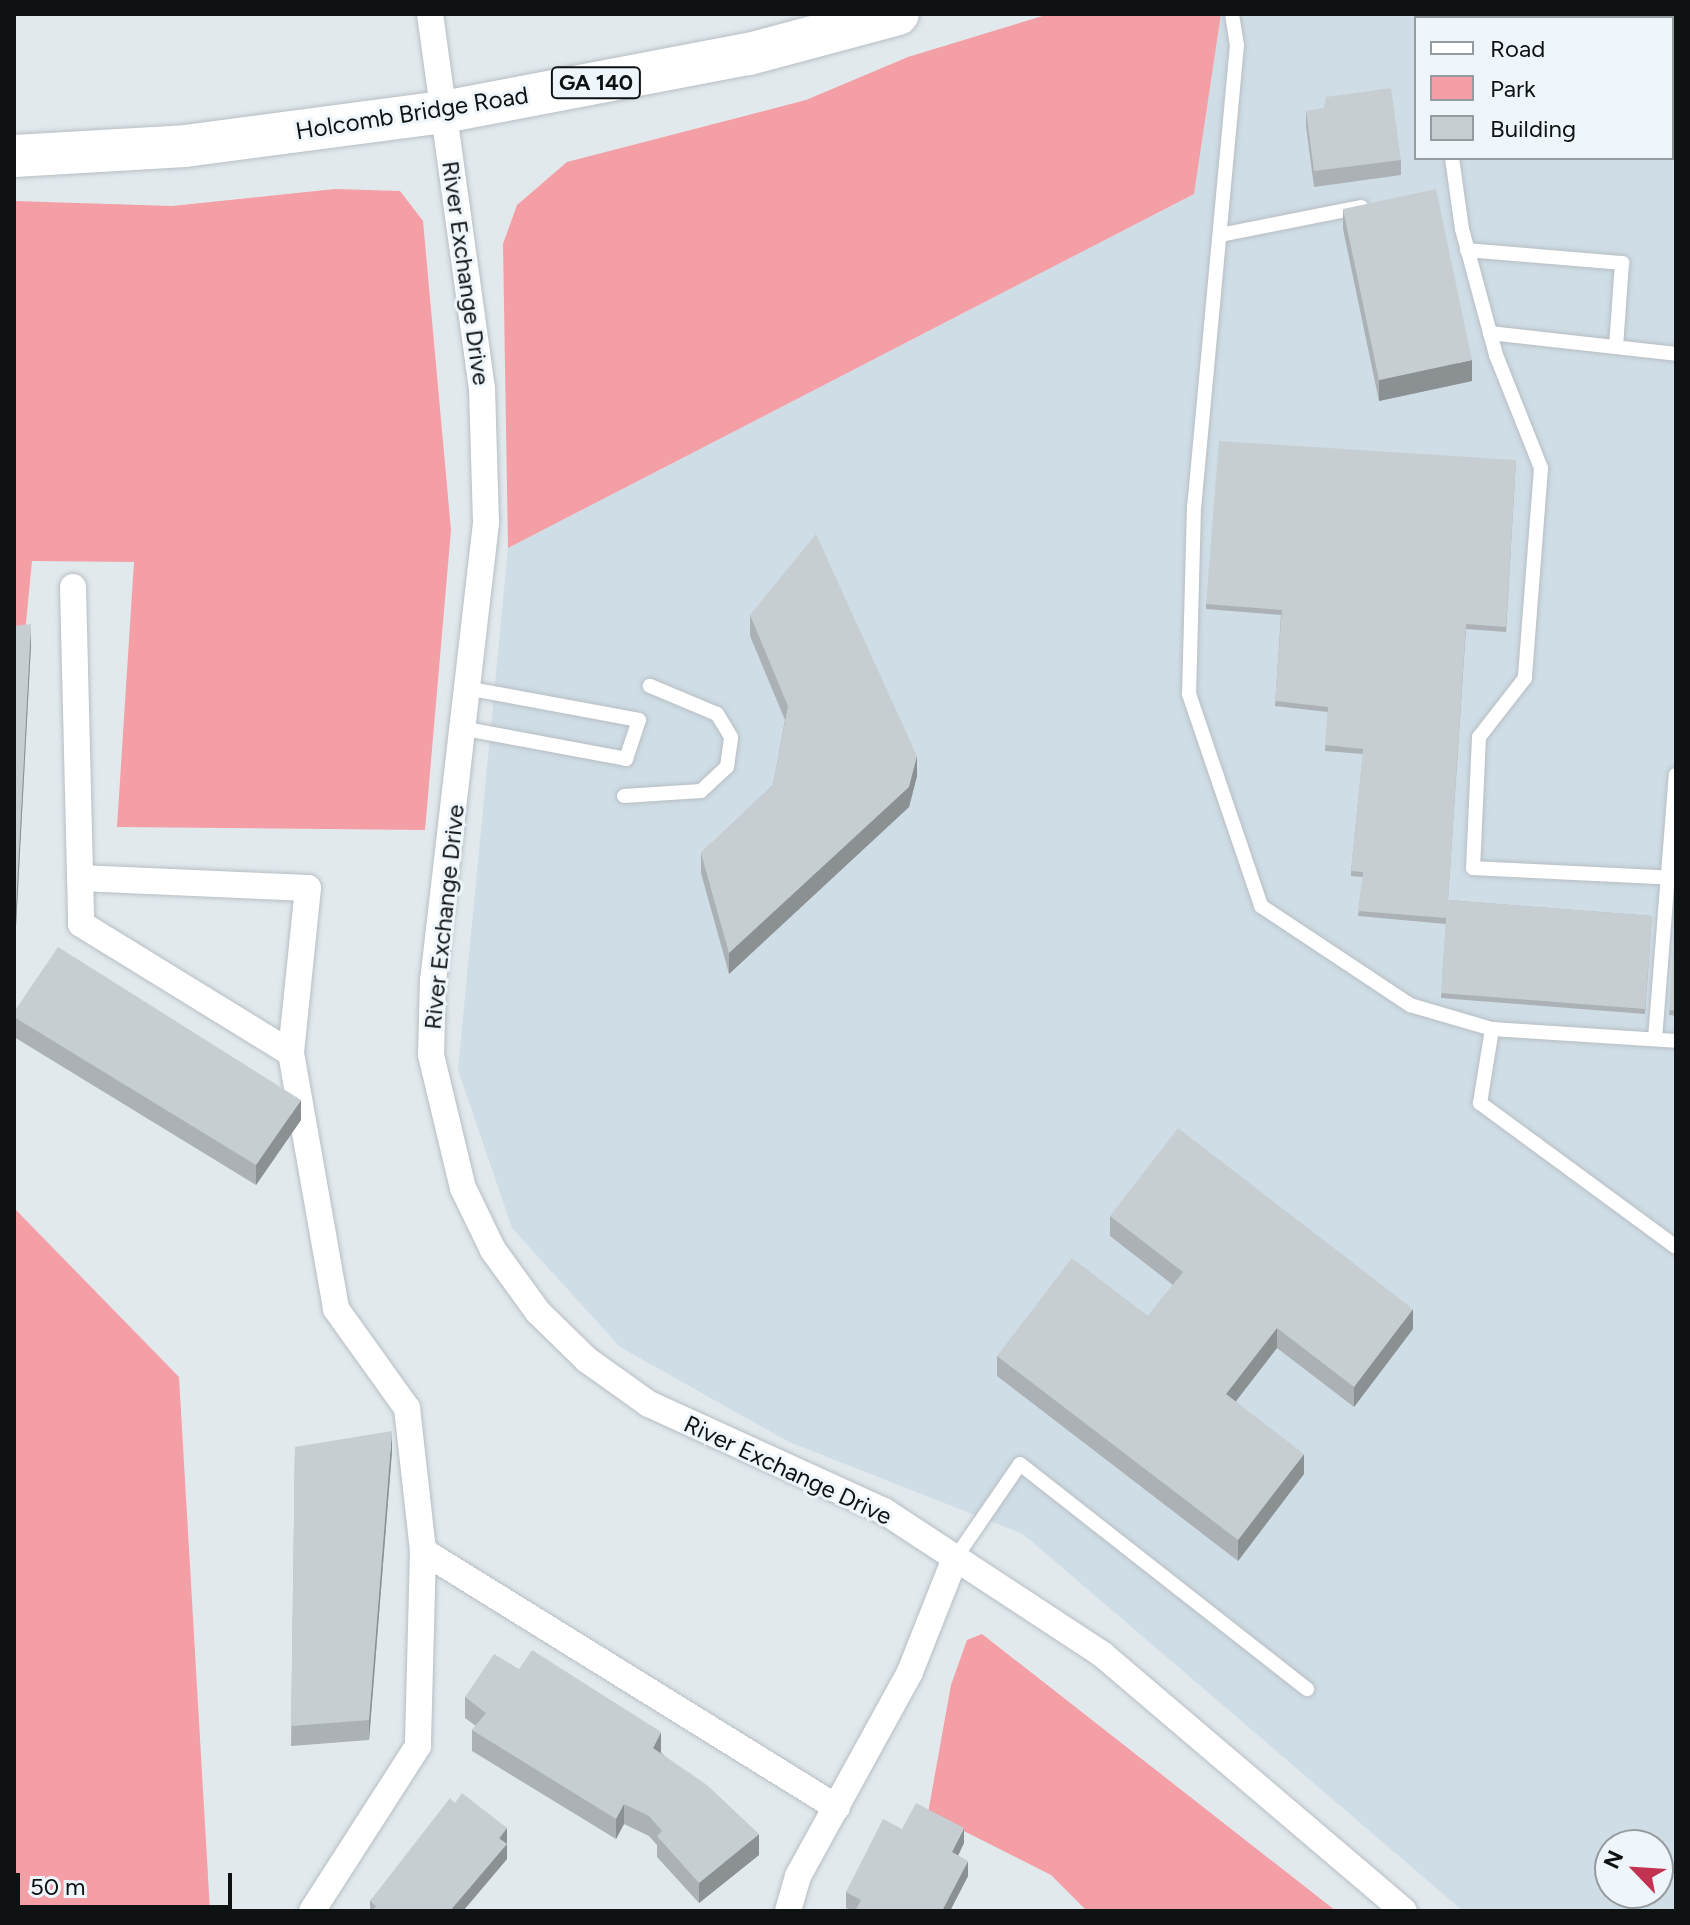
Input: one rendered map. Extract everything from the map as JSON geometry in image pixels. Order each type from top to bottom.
[{"type":"main road","name":"Holcomb Bridge Road","points":[[14,156],[185,146],[444,112],[749,54],[898,14]]},
{"type":"street","name":"River Exchange Drive","points":[[430,14],[482,388],[486,523],[471,689],[433,980],[431,1055],[458,1175],[493,1250],[547,1321],[649,1404],[884,1511],[954,1561],[1103,1655],[1404,1911]]},
{"type":"street","points":[[73,587],[81,924],[291,1053]]},
{"type":"street","points":[[80,878],[308,888],[291,1053],[336,1309],[407,1408],[423,1551],[418,1746],[312,1911]]},
{"type":"street","points":[[423,1551],[837,1808]]},
{"type":"street","points":[[788,1911],[798,1876],[910,1672],[954,1561]]},
{"type":"lane","points":[[1232,14],[1237,45],[1194,506],[1189,694],[1261,906],[1410,1005],[1492,1029],[1676,1041]]},
{"type":"lane","points":[[1452,160],[1449,190],[1490,333],[1541,468],[1525,678],[1479,737],[1473,868],[1671,878]]},
{"type":"lane","points":[[1220,235],[1382,203]]},
{"type":"lane","points":[[1467,250],[1622,263],[1616,347]]},
{"type":"lane","points":[[1490,333],[1676,354]]},
{"type":"lane","points":[[624,796],[701,791],[727,767],[731,737],[717,714],[650,686]]},
{"type":"lane","points":[[466,729],[626,759],[639,720],[471,689]]},
{"type":"lane","points":[[1655,1039],[1671,878],[1676,775]]},
{"type":"lane","points":[[1492,1029],[1480,1103],[1676,1247]]},
{"type":"lane","points":[[954,1561],[1020,1464],[1307,1689]]},
{"type":"shaded area","points":[[1221,14],[1676,14],[1676,1911],[1463,1911],[1023,1534],[789,1442],[620,1347],[512,1228],[458,1070],[508,548],[1194,194]]},
{"type":"green space","points":[[1049,14],[1221,14],[1194,194],[508,548],[503,244],[517,205],[567,162],[806,100],[908,57]]},
{"type":"green space","points":[[335,189],[400,191],[423,221],[451,530],[425,830],[117,827],[134,562],[32,561],[25,633],[14,634],[14,201],[172,206]]},
{"type":"green space","points":[[14,1208],[179,1377],[210,1911],[14,1911]]},
{"type":"green space","points":[[982,1634],[1336,1911],[1087,1911],[1051,1875],[928,1813],[951,1685],[967,1640]]},
{"type":"building","points":[[1549,14],[1653,14],[1652,16]]},
{"type":"building","points":[[1391,88],[1401,160],[1314,171],[1306,111],[1324,108],[1326,97]]},
{"type":"building","points":[[1436,189],[1472,360],[1379,380],[1343,209]]},
{"type":"building","points":[[1219,441],[1516,460],[1506,627],[1466,624],[1448,900],[1652,916],[1645,1009],[1441,993],[1446,918],[1358,911],[1363,872],[1351,871],[1363,749],[1325,745],[1328,707],[1275,701],[1282,610],[1206,604]]},
{"type":"building","points":[[816,534],[917,756],[909,787],[729,953],[701,853],[773,785],[788,706],[750,615]]},
{"type":"building","points":[[31,624],[16,906],[14,626]]},
{"type":"building","points":[[1675,916],[1676,1010],[1669,1010]]},
{"type":"building","points":[[58,947],[301,1100],[256,1165],[14,1017],[14,1012]]},
{"type":"building","points":[[1178,1128],[1413,1309],[1354,1387],[1277,1328],[1226,1394],[1304,1454],[1238,1540],[997,1356],[1072,1258],[1148,1316],[1183,1272],[1110,1216]]},
{"type":"building","points":[[392,1431],[369,1720],[291,1726],[295,1447]]},
{"type":"building","points":[[532,1650],[661,1732],[653,1748],[707,1785],[759,1834],[699,1883],[657,1836],[662,1831],[649,1816],[624,1804],[616,1819],[472,1730],[486,1713],[465,1697],[494,1654],[519,1669]]},
{"type":"building","points":[[462,1793],[507,1828],[499,1838],[507,1844],[450,1911],[372,1911],[376,1906],[370,1901],[450,1798],[455,1803]]},
{"type":"building","points":[[916,1803],[964,1828],[952,1852],[968,1861],[942,1911],[855,1911],[861,1900],[846,1892],[883,1819],[902,1829]]}]
